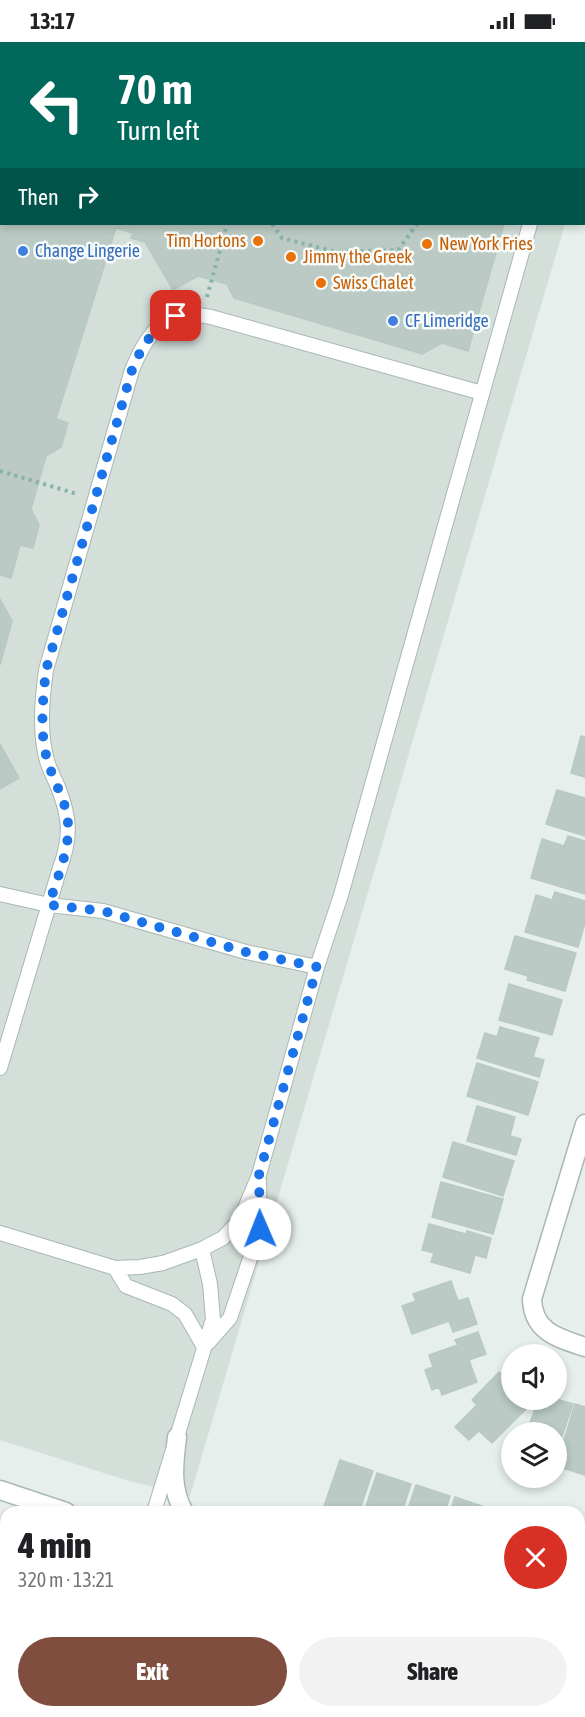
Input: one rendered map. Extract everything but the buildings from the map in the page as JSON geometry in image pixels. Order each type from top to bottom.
[{"type":"street","points":[[585,1124],[532,1299],[532,1311],[545,1330],[559,1338],[585,1347]]},
{"type":"street","points":[[177,1437],[174,1485],[180,1506]]},
{"type":"street","points":[[0,1490],[48,1506]]},
{"type":"lane","points":[[0,1233],[115,1268],[140,1267],[163,1263],[202,1249],[223,1238],[240,1220],[259,1175],[317,967],[341,895],[530,225]]},
{"type":"lane","points":[[0,1068],[66,850],[69,825],[65,807],[47,761],[42,714],[46,670],[132,370],[148,340],[160,325],[176,316],[202,315],[482,393]]},
{"type":"lane","points":[[0,894],[49,905],[103,911],[246,952],[317,967]]},
{"type":"lane","points":[[204,1347],[230,1318],[260,1229],[259,1175]]},
{"type":"lane","points":[[156,1506],[213,1319],[210,1284],[202,1249]]},
{"type":"lane","points":[[115,1268],[126,1286],[172,1304],[185,1314],[204,1347]]},
{"type":"path","points":[[202,315],[227,225]]},
{"type":"path","points":[[273,225],[282,237],[336,252],[398,250],[416,225]]},
{"type":"path","points":[[0,471],[95,500]]},
{"type":"shaded area","points":[[0,225],[565,225],[190,1496],[129,1481],[0,1440]]},
{"type":"place","name":"Tim Hortons","points":[[258,241]]},
{"type":"place","name":"New York Fries","points":[[427,244]]},
{"type":"place","name":"Change Lingerie","points":[[23,251]]},
{"type":"place","name":"Jimmy the Greek","points":[[291,257]]},
{"type":"place","name":"Swiss Chalet","points":[[321,283]]},
{"type":"place","name":"CF Limeridge","points":[[393,321]]},
{"type":"route","points":[[176,316],[160,325],[139,354],[132,370],[46,670],[42,714],[47,761],[65,807],[69,825],[66,850],[49,905],[103,911],[246,952],[317,967],[259,1175],[260,1229]]}]
